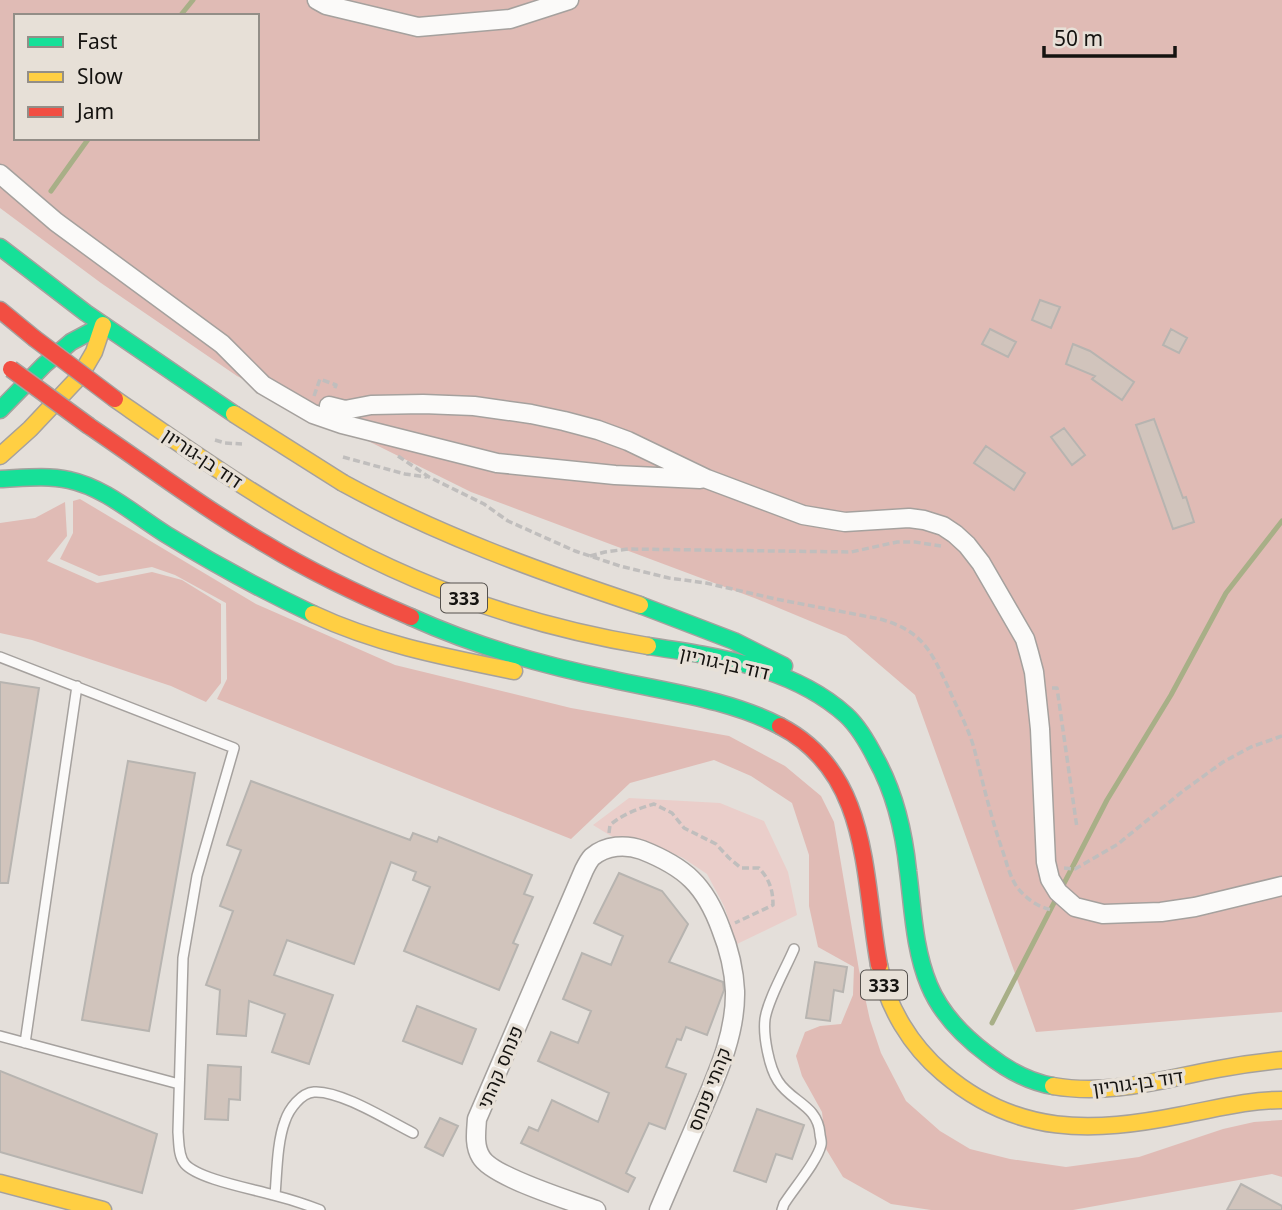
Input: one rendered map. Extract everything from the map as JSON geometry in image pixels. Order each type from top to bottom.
[{"type":"main road","points":[[0,247],[44,283],[103,325],[234,414],[343,483],[410,518],[491,553],[703,626],[733,639],[790,670],[817,689],[846,715]]},
{"type":"main road","name":"דוד בן-גוריון","points":[[0,310],[116,399],[273,505],[373,560],[433,586],[547,627],[712,657],[790,679],[819,695],[846,715],[865,738],[876,758],[897,808],[906,852],[920,958],[930,988],[945,1014],[967,1037],[1018,1074],[1045,1085],[1077,1090],[1111,1090],[1244,1064],[1282,1060]]},
{"type":"main road","points":[[0,410],[71,342],[103,325]]},
{"type":"main road","points":[[0,456],[30,429],[80,376],[94,352],[103,325]]},
{"type":"main road","name":"דוד בן-גוריון","points":[[5,365],[89,426],[268,546],[411,618],[491,649],[551,666],[712,701],[767,719],[799,735],[824,758],[842,782],[852,807],[860,835],[872,926],[885,990],[901,1023],[923,1054],[952,1081],[985,1103],[1030,1121],[1073,1128],[1125,1125],[1236,1104],[1269,1099],[1282,1100]]},
{"type":"main road","points":[[0,479],[48,477],[71,480],[102,492],[227,571],[354,631],[417,651],[506,670],[617,681]]},
{"type":"main road","points":[[0,1183],[103,1210]]},
{"type":"street","points":[[317,0],[327,5],[418,26],[510,19],[569,0]]},
{"type":"street","points":[[0,174],[56,222],[222,344],[263,385],[313,414],[342,424],[497,463],[615,475],[707,479]]},
{"type":"street","points":[[322,401],[345,410],[371,405],[423,404],[474,406],[531,414],[598,429],[707,479],[769,504],[817,519],[845,522],[909,518],[943,526],[971,550],[1024,639],[1034,672],[1040,729],[1045,862],[1050,879],[1058,892],[1075,908],[1103,914],[1195,908],[1282,886]]},
{"type":"street","name":"קהתי פנחס","points":[[608,848],[634,847],[664,859],[688,874],[707,897],[730,950],[735,990],[732,1020],[722,1065],[659,1210]]},
{"type":"street","name":"פנחס קהתי","points":[[596,1210],[491,1167],[482,1159],[477,1149],[475,1135],[477,1119],[584,870],[592,858],[608,848]]},
{"type":"lane","points":[[0,657],[234,748],[197,876],[183,958],[179,1150],[185,1164],[198,1172],[320,1210]]},
{"type":"lane","points":[[24,1043],[77,686]]},
{"type":"lane","points":[[782,1210],[810,1167],[821,1144],[816,1115],[778,1083],[766,1044],[765,1018],[794,949]]},
{"type":"lane","points":[[0,1036],[179,1084]]},
{"type":"lane","points":[[275,1195],[284,1121],[292,1107],[312,1092],[340,1097],[413,1133]]},
{"type":"path","points":[[320,379],[322,401]]},
{"type":"path","points":[[589,556],[628,549],[658,548],[850,552],[906,542],[971,550]]},
{"type":"path","points":[[1057,688],[1077,828]]},
{"type":"path","points":[[1045,862],[1069,869],[1082,866],[1118,844],[1223,762],[1251,747],[1282,736]]},
{"type":"path","points":[[608,848],[610,825],[621,816],[654,804],[672,813],[684,828],[716,844],[741,867],[759,867],[768,878],[773,892],[773,905],[736,922],[724,935]]},
{"type":"shaded area","points":[[0,0],[1282,0],[1282,1012],[1036,1032],[915,695],[846,636],[757,599],[471,492],[237,376],[101,283],[0,208]]},
{"type":"shaded area","points":[[80,499],[256,604],[395,665],[571,708],[729,736],[785,766],[821,796],[834,822],[859,970],[870,1020],[881,1053],[906,1101],[940,1131],[970,1149],[1010,1159],[1066,1167],[1139,1157],[1223,1129],[1254,1122],[1282,1120],[1282,1177],[1272,1174],[1073,1210],[931,1210],[891,1204],[843,1177],[826,1149],[822,1112],[802,1076],[796,1056],[805,1032],[820,1026],[841,1024],[853,995],[854,967],[818,947],[809,906],[809,855],[792,803],[751,776],[714,760],[630,783],[571,839],[217,699],[227,679],[226,603],[175,575],[152,567],[99,576],[60,559],[73,533],[73,501]]},
{"type":"shaded area","points":[[65,502],[67,536],[47,561],[97,583],[152,572],[182,580],[221,604],[221,683],[206,702],[171,686],[32,640],[0,633],[0,523],[35,518]]},
{"type":"shaded area","points":[[629,798],[720,803],[764,821],[788,872],[797,915],[737,944],[724,906],[707,874],[683,858],[643,840],[616,839],[593,825]]},
{"type":"building","points":[[1040,300],[1060,307],[1051,328],[1032,320]]},
{"type":"building","points":[[990,329],[1016,342],[1008,357],[982,344]]},
{"type":"building","points":[[1171,329],[1187,338],[1179,353],[1163,345]]},
{"type":"building","points":[[1073,344],[1090,351],[1134,382],[1122,400],[1092,379],[1095,376],[1066,364]]},
{"type":"building","points":[[1154,419],[1194,522],[1173,529],[1136,425]]},
{"type":"building","points":[[1064,428],[1085,455],[1072,465],[1051,437]]},
{"type":"building","points":[[986,446],[1025,473],[1014,490],[974,463]]},
{"type":"building","points":[[0,682],[39,688],[8,883],[0,883]]},
{"type":"building","points":[[128,761],[195,773],[149,1031],[82,1020]]},
{"type":"building","points":[[251,781],[410,840],[413,833],[437,842],[439,837],[532,875],[524,894],[533,897],[513,943],[518,945],[499,990],[404,951],[430,887],[413,880],[416,872],[391,862],[354,964],[287,940],[274,975],[333,995],[309,1064],[272,1052],[285,1014],[249,1001],[246,1036],[217,1034],[220,990],[206,985],[233,911],[220,906],[241,850],[227,845]]},
{"type":"building","points":[[619,873],[662,891],[688,924],[669,962],[723,982],[724,990],[707,1035],[686,1027],[681,1040],[677,1039],[666,1067],[686,1074],[665,1129],[649,1123],[626,1173],[635,1178],[628,1192],[521,1143],[529,1127],[538,1131],[552,1100],[598,1122],[609,1093],[538,1061],[551,1032],[578,1043],[591,1011],[563,999],[582,953],[611,965],[623,936],[594,923]]},
{"type":"building","points":[[815,962],[847,967],[843,992],[834,990],[830,1021],[806,1018]]},
{"type":"building","points":[[417,1006],[476,1029],[462,1064],[403,1041]]},
{"type":"building","points":[[208,1065],[241,1067],[240,1100],[229,1099],[228,1120],[205,1119]]},
{"type":"building","points":[[0,1071],[157,1134],[142,1193],[0,1152]]},
{"type":"building","points":[[757,1109],[804,1125],[792,1159],[776,1154],[766,1182],[734,1171]]},
{"type":"building","points":[[440,1118],[458,1126],[443,1156],[425,1147]]},
{"type":"building","points":[[1241,1184],[1282,1206],[1282,1210],[1227,1210]]},
{"type":"waterway","points":[[182,14],[193,0]]},
{"type":"waterway","points":[[51,191],[88,140]]},
{"type":"waterway","points":[[992,1023],[1107,800],[1171,695],[1226,593],[1282,521]]},
{"type":"traffic: fast","points":[[0,247],[86,313],[234,414]]},
{"type":"traffic: fast","points":[[0,410],[71,342],[103,325]]},
{"type":"traffic: fast","points":[[0,479],[61,478],[96,489],[202,556],[313,614]]},
{"type":"traffic: fast","points":[[640,605],[734,641],[784,666]]},
{"type":"traffic: fast","points":[[411,617],[509,654],[584,674],[718,703],[780,726]]},
{"type":"traffic: fast","points":[[648,646],[700,654],[778,675],[825,699],[851,720],[883,772],[898,813],[917,943],[934,996],[954,1024],[987,1054],[1018,1074],[1053,1086]]},
{"type":"traffic: slow","points":[[0,456],[30,429],[80,376],[94,352],[103,325]]},
{"type":"traffic: slow","points":[[115,399],[270,503],[401,573],[522,617],[648,646]]},
{"type":"traffic: slow","points":[[234,414],[343,483]]},
{"type":"traffic: slow","points":[[343,483],[415,519],[489,551],[640,605]]},
{"type":"traffic: slow","points":[[313,614],[387,642],[514,671]]},
{"type":"traffic: slow","points":[[879,965],[894,1011],[931,1062],[971,1094],[999,1109],[1027,1119],[1056,1124],[1117,1125],[1244,1103],[1282,1100]]},
{"type":"traffic: slow","points":[[1053,1086],[1074,1089],[1116,1088],[1282,1060]]},
{"type":"traffic: slow","points":[[0,1183],[103,1210]]},
{"type":"traffic: jam","points":[[0,310],[34,338]]},
{"type":"traffic: jam","points":[[34,338],[115,399]]},
{"type":"traffic: jam","points":[[11,369],[89,426]]},
{"type":"traffic: jam","points":[[89,426],[267,545],[338,584],[411,617]]},
{"type":"traffic: jam","points":[[780,726],[810,746],[832,771],[847,799],[858,830],[865,864],[879,965]]}]
